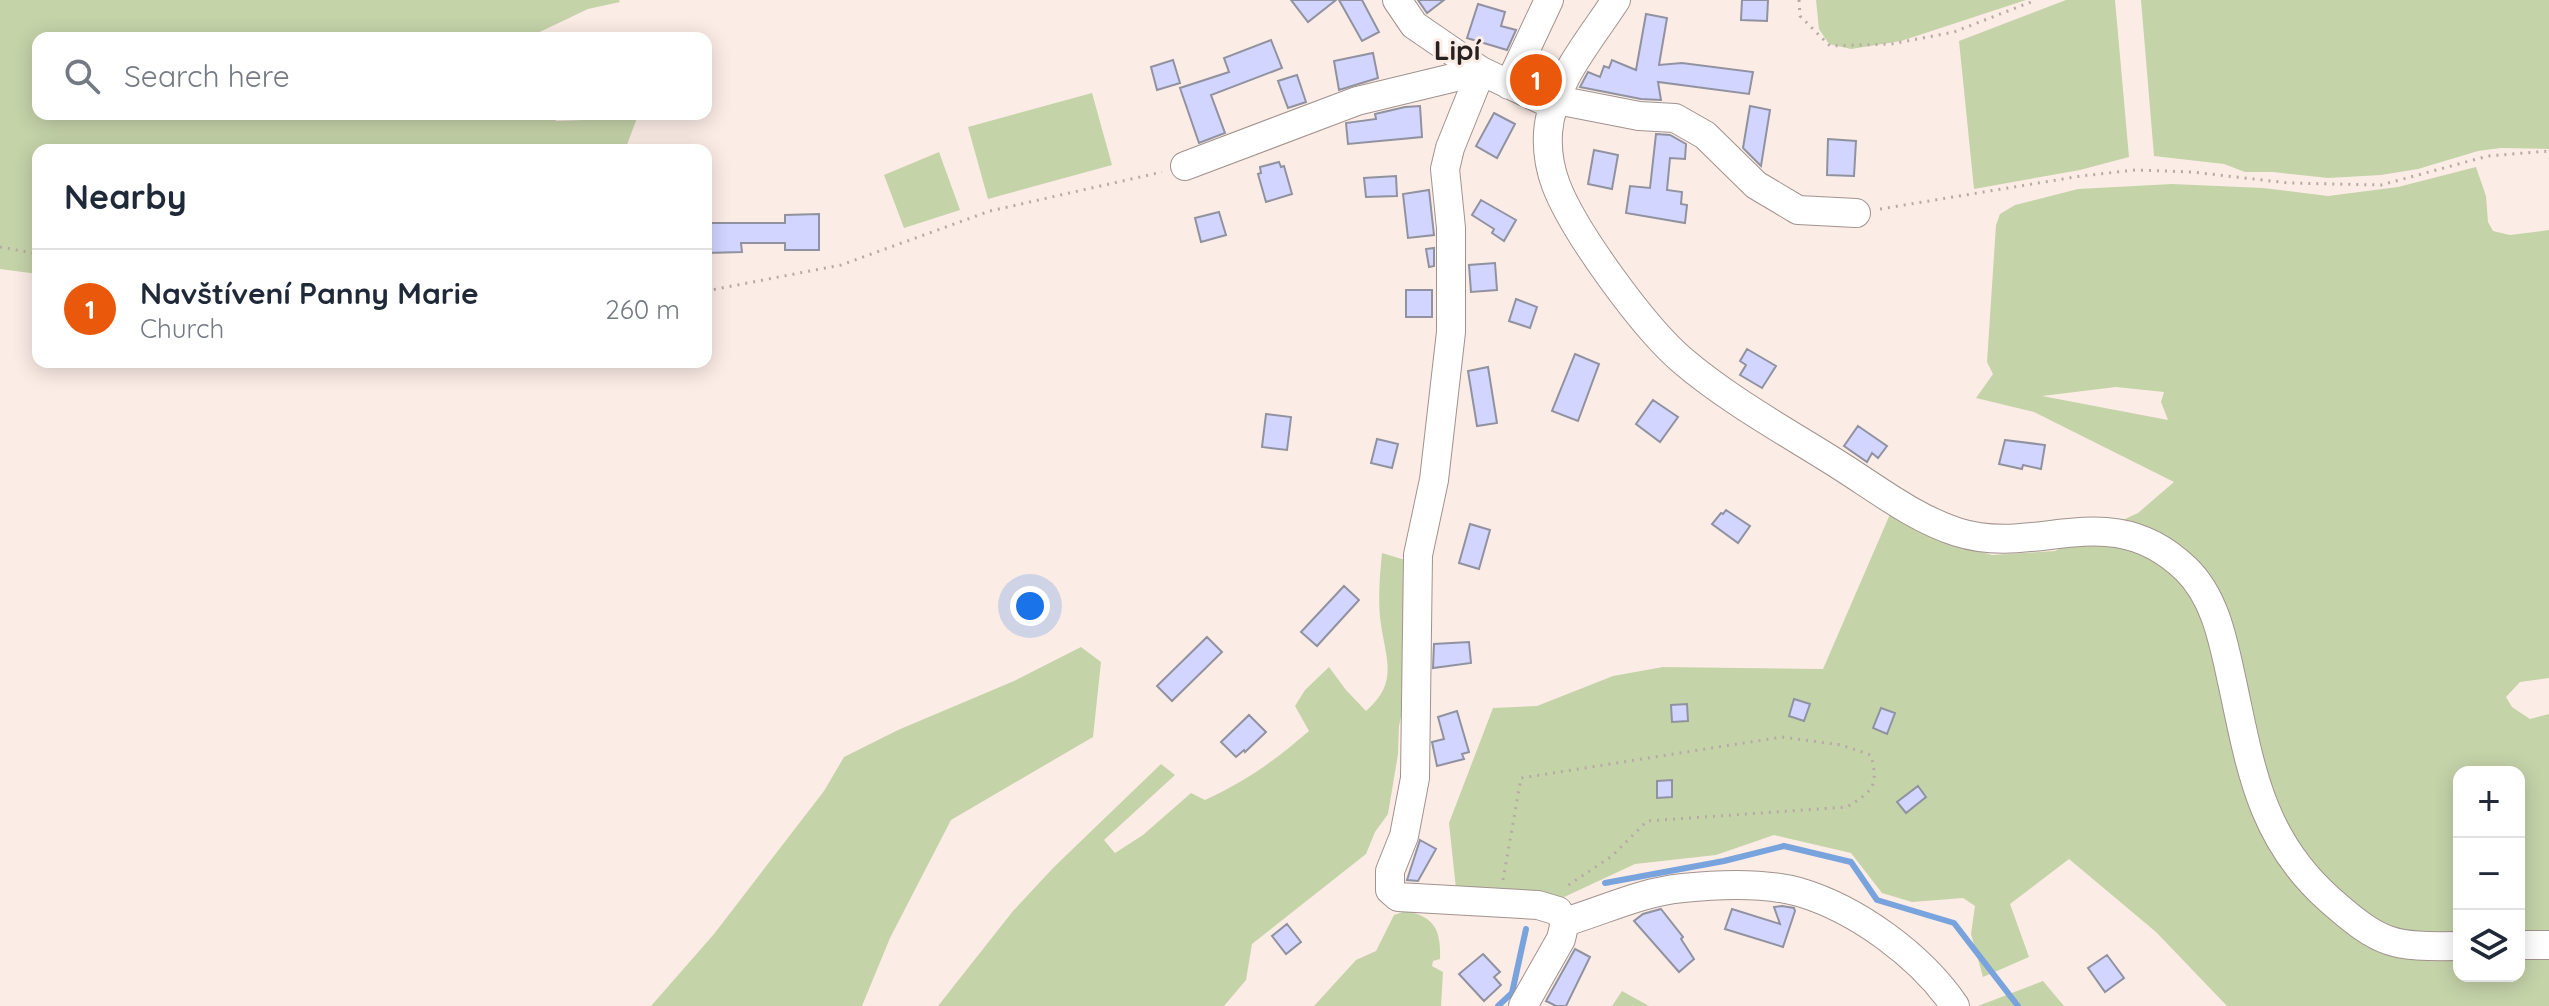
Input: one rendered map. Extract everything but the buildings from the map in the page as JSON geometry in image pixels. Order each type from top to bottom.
[{"type":"street","points":[[1397,0],[1414,25],[1481,71],[1509,85],[1556,103],[1639,116],[1675,118],[1705,135],[1756,185],[1798,210],[1856,213]]},
{"type":"street","points":[[1509,85],[1549,0]]},
{"type":"street","points":[[1616,0],[1572,67],[1556,103],[1548,132],[1549,154],[1555,181],[1565,204],[1601,261],[1654,332],[1672,351],[1725,391],[1929,521],[1959,533],[1994,537],[2106,530],[2140,540],[2168,554],[2198,583],[2211,604],[2228,661],[2259,796],[2272,827],[2294,861],[2325,895],[2371,934],[2404,945],[2453,946]]},
{"type":"street","points":[[1185,166],[1357,101],[1481,71]]},
{"type":"street","points":[[1481,71],[1450,148],[1445,169],[1451,228],[1451,332],[1434,480],[1418,555],[1415,778],[1404,836],[1390,871],[1390,890],[1398,897],[1538,905],[1558,911],[1565,922],[1561,939],[1523,1006]]},
{"type":"street","points":[[1565,922],[1633,898],[1681,888],[1761,885],[1800,893],[1843,912],[1887,938],[1938,981],[1954,1006]]},
{"type":"street","points":[[2525,945],[2549,945]]},
{"type":"path","points":[[1799,0],[1800,16],[1830,46],[1891,44],[1954,32],[2036,0]]},
{"type":"path","points":[[1856,213],[2135,170],[2192,172],[2289,183],[2381,185],[2488,156],[2549,151]]},
{"type":"path","points":[[712,290],[841,265],[990,211],[1185,166]]},
{"type":"path","points":[[0,247],[32,253]]},
{"type":"path","points":[[1499,903],[1521,778],[1782,737],[1841,745],[1871,755],[1876,774],[1869,793],[1847,807],[1647,821],[1612,856],[1538,905]]},
{"type":"green space","points":[[0,0],[620,2],[588,9],[540,32],[32,32],[32,120],[636,120],[627,144],[32,144],[32,273],[0,269]]},
{"type":"green space","points":[[1816,0],[2026,0],[1901,41],[1851,49],[1829,44],[1819,29]]},
{"type":"green space","points":[[2066,0],[2115,0],[2129,157],[2080,170],[1974,189],[1959,41]]},
{"type":"green space","points":[[2141,0],[2549,0],[2549,149],[2478,151],[2418,169],[2328,178],[2245,172],[2224,164],[2154,156]]},
{"type":"green space","points":[[1092,93],[1112,165],[988,199],[968,127]]},
{"type":"green space","points":[[939,152],[960,210],[904,228],[884,175]]},
{"type":"green space","points":[[2476,167],[2486,196],[2488,222],[2493,231],[2510,235],[2549,230],[2549,678],[2520,682],[2506,697],[2512,707],[2530,719],[2549,714],[2549,1006],[2227,1006],[2156,932],[2069,859],[2010,904],[2029,957],[1983,977],[1971,934],[1975,906],[1963,898],[1912,902],[1882,893],[1851,853],[1774,835],[1716,855],[1635,864],[1562,898],[1456,889],[1449,823],[1493,708],[1537,706],[1613,676],[1663,667],[1823,669],[1891,512],[1946,541],[1992,555],[2055,551],[2138,513],[2174,482],[2034,412],[1976,398],[1993,374],[1987,362],[1996,225],[2000,214],[2015,205],[2078,189],[2172,184],[2263,188],[2328,196],[2398,187]],"holes":[[[2116,387],[2164,392],[2161,402],[2168,420],[2042,396]]]},
{"type":"green space","points":[[1382,553],[1405,560],[1408,684],[1399,726],[1398,754],[1388,814],[1375,832],[1366,854],[1252,944],[1246,980],[1224,1006],[938,1006],[1013,911],[1161,764],[1175,775],[1104,840],[1115,853],[1143,835],[1191,793],[1205,800],[1220,793],[1260,769],[1309,731],[1295,706],[1305,690],[1329,667],[1366,711],[1377,700],[1384,689],[1388,667],[1379,609]]},
{"type":"green space","points":[[1081,647],[1101,662],[1093,737],[951,820],[890,938],[862,1006],[651,1006],[714,934],[824,791],[844,757],[898,730],[1014,681]]},
{"type":"green space","points":[[1406,911],[1430,921],[1437,933],[1440,959],[1433,961],[1432,966],[1443,972],[1441,1006],[1314,1006],[1356,960],[1376,951],[1394,915]]},
{"type":"green space","points":[[2043,981],[2064,1006],[1978,1006]]},
{"type":"green space","points":[[1622,991],[1649,1006],[1612,1006]]},
{"type":"waterway","points":[[1605,883],[1724,861],[1784,846],[1851,862],[1877,900],[1954,923],[2018,1006]]},
{"type":"waterway","points":[[1498,1006],[1512,993],[1526,929]]},
{"type":"place","name":"Navštívení Panny Marie","points":[[1536,80]]},
{"type":"district","name":"Lipí","points":[[1457,49]]}]
